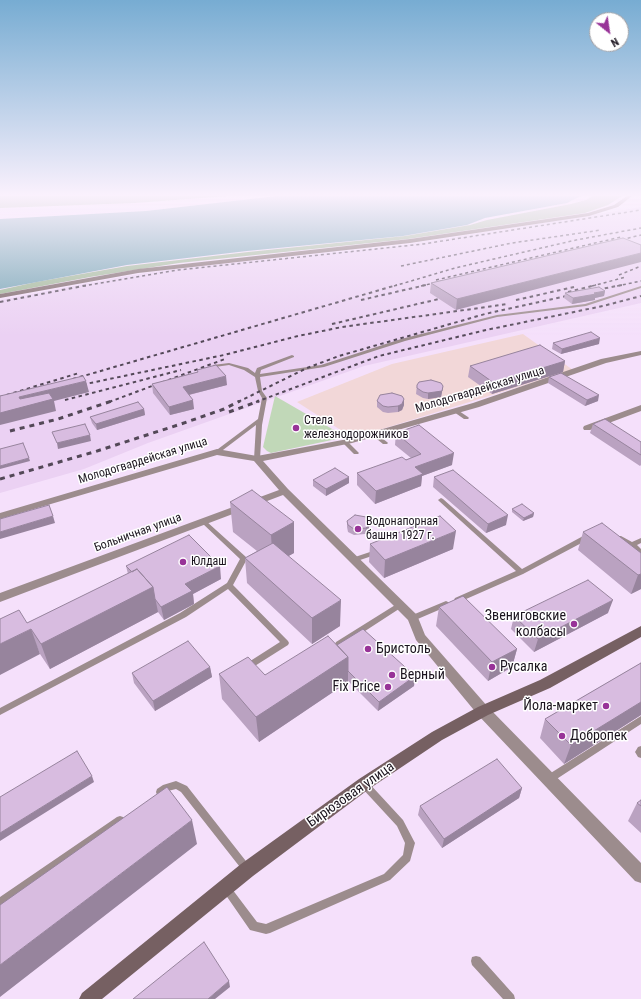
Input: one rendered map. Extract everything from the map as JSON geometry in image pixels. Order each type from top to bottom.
[{"type":"main road","points":[[0,296],[138,271],[395,243]]},
{"type":"main road","name":"Бирюзовая улица","points":[[88,999],[225,887],[364,784],[437,736],[483,711],[545,684],[639,634]]},
{"type":"street","name":"Молодогвардейская улица","points":[[0,516],[217,452],[257,459],[345,442],[374,434],[414,426],[551,381],[604,361],[641,353]]},
{"type":"street","points":[[587,428],[641,408]]},
{"type":"street","points":[[257,459],[285,491],[413,618],[420,637],[483,711],[641,875]]},
{"type":"street","name":"Больничная улица","points":[[0,598],[285,491]]},
{"type":"lane","points":[[215,366],[229,364],[246,369],[257,376],[322,366],[403,340],[497,316],[586,305],[641,287]]},
{"type":"lane","points":[[257,459],[261,419],[265,398],[260,391],[257,376],[259,369],[292,356]]},
{"type":"lane","points":[[456,411],[466,418]]},
{"type":"lane","points":[[217,452],[261,419]]},
{"type":"lane","points":[[374,434],[385,443]]},
{"type":"lane","points":[[345,442],[356,453]]},
{"type":"lane","points":[[441,500],[521,572]]},
{"type":"lane","points":[[0,712],[183,615],[229,584],[244,559],[204,522]]},
{"type":"lane","points":[[413,618],[521,572],[597,532]]},
{"type":"lane","points":[[615,535],[641,552]]},
{"type":"lane","points":[[632,545],[641,540]]},
{"type":"lane","points":[[354,560],[381,549]]},
{"type":"lane","points":[[229,584],[285,642],[242,670]]},
{"type":"lane","points":[[335,647],[400,605]]},
{"type":"lane","points":[[549,779],[641,720]]},
{"type":"lane","points":[[641,750],[639,752],[641,754]]},
{"type":"lane","points":[[225,887],[254,926],[266,929],[387,877],[407,858],[410,843],[400,823],[364,784]]},
{"type":"lane","points":[[153,797],[166,788],[176,785],[184,789],[247,870]]},
{"type":"lane","points":[[0,903],[128,815]]},
{"type":"lane","points":[[476,961],[510,999]]},
{"type":"shaded area","points":[[418,243],[641,243],[641,303],[364,366],[148,443],[84,469],[0,493],[0,300],[121,277],[179,268]]},
{"type":"shaded area","points":[[523,334],[573,370],[353,438],[297,402],[392,364]]},
{"type":"green space","points":[[340,243],[373,243],[179,263],[90,277],[0,294],[0,290],[36,282],[127,266]]},
{"type":"green space","points":[[275,396],[346,437],[271,453],[267,451],[263,447]]},
{"type":"water","points":[[0,243],[334,243],[127,265],[0,289]]},
{"type":"building","points":[[603,243],[635,243],[641,245],[641,253],[457,299],[431,283]]},
{"type":"building","points":[[599,287],[605,291],[573,298],[565,293]]},
{"type":"building","points":[[591,332],[600,338],[562,349],[553,343]]},
{"type":"building","points":[[540,345],[565,361],[494,383],[470,366]]},
{"type":"building","points":[[216,365],[226,376],[183,387],[193,400],[169,407],[152,384],[198,372],[197,370]]},
{"type":"building","points":[[561,373],[599,395],[587,400],[549,377]]},
{"type":"building","points":[[83,376],[86,381],[19,397],[20,399],[49,393],[53,399],[0,413],[0,396]]},
{"type":"building","points":[[431,380],[441,383],[443,386],[442,391],[428,393],[417,388],[419,382]]},
{"type":"building","points":[[392,393],[402,396],[404,399],[402,404],[388,407],[383,406],[377,401],[380,395]]},
{"type":"building","points":[[138,402],[144,409],[96,424],[90,417]]},
{"type":"building","points":[[605,419],[641,442],[641,455],[593,424]]},
{"type":"building","points":[[85,424],[90,435],[57,443],[52,432]]},
{"type":"building","points":[[419,425],[454,453],[415,467],[423,474],[376,491],[357,473],[402,457],[406,460],[421,454],[396,433]]},
{"type":"building","points":[[23,443],[29,458],[0,466],[0,449]]},
{"type":"building","points":[[335,468],[349,477],[326,489],[313,480]]},
{"type":"building","points":[[453,470],[508,515],[488,524],[434,477]]},
{"type":"building","points":[[252,490],[294,522],[271,535],[230,502]]},
{"type":"building","points":[[522,504],[534,513],[524,518],[512,509]]},
{"type":"building","points":[[49,505],[53,516],[0,532],[0,519]]},
{"type":"building","points":[[355,515],[366,517],[370,521],[366,528],[354,529],[348,525],[347,521]]},
{"type":"building","points":[[440,516],[456,531],[385,560],[370,544]]},
{"type":"building","points":[[602,523],[641,553],[641,574],[638,575],[583,532]]},
{"type":"building","points":[[189,535],[220,566],[185,584],[192,591],[161,607],[155,599],[153,587],[137,569],[132,572],[126,566]]},
{"type":"building","points":[[273,543],[341,600],[312,618],[245,558]]},
{"type":"building","points":[[137,569],[153,587],[41,644],[31,629],[0,644],[0,619],[19,610],[27,623]]},
{"type":"building","points":[[588,580],[613,600],[538,639],[514,616]]},
{"type":"building","points":[[463,596],[517,649],[492,662],[439,607]]},
{"type":"building","points":[[363,629],[415,676],[379,702],[348,671],[348,657],[337,645]]},
{"type":"building","points":[[328,636],[348,657],[256,717],[219,674],[248,657],[265,675]]},
{"type":"building","points":[[188,641],[210,667],[153,701],[132,673]]},
{"type":"building","points":[[641,663],[641,702],[571,745],[545,719]]},
{"type":"building","points":[[77,751],[92,776],[0,833],[0,797]]},
{"type":"building","points":[[497,759],[522,788],[444,839],[420,806]]},
{"type":"building","points":[[167,787],[192,820],[0,965],[0,905]]},
{"type":"building","points":[[641,800],[641,806],[637,803]]},
{"type":"building","points":[[204,942],[229,981],[208,999],[133,999]]},
{"type":"railway","points":[[83,286],[178,270],[432,243]]},
{"type":"railway","points":[[401,266],[515,243]]},
{"type":"railway","points":[[394,286],[455,268],[565,243]]},
{"type":"railway","points":[[436,280],[597,243]]},
{"type":"railway","points":[[619,275],[641,266]]},
{"type":"railway","points":[[592,286],[626,277]]},
{"type":"railway","points":[[421,286],[442,281]]},
{"type":"railway","points":[[619,286],[641,281]]},
{"type":"railway","points":[[0,302],[88,285]]},
{"type":"railway","points":[[73,379],[397,285]]},
{"type":"railway","points":[[361,300],[426,285]]},
{"type":"railway","points":[[592,286],[596,285]]},
{"type":"railway","points":[[568,292],[592,286]]},
{"type":"railway","points":[[591,291],[619,286]]},
{"type":"railway","points":[[516,300],[574,287]]},
{"type":"railway","points":[[238,402],[307,368],[339,356],[485,314],[575,294]]},
{"type":"railway","points":[[256,402],[379,356],[486,330],[603,306],[641,296]]},
{"type":"railway","points":[[332,324],[439,299]]},
{"type":"railway","points":[[76,386],[224,355],[298,336],[342,327],[508,304]]},
{"type":"railway","points":[[109,402],[225,359]]},
{"type":"railway","points":[[65,400],[181,370]]},
{"type":"railway","points":[[0,397],[79,373]]},
{"type":"railway","points":[[229,412],[259,401]]},
{"type":"railway","points":[[10,431],[58,419],[109,402]]},
{"type":"railway","points":[[0,479],[94,452],[181,424],[224,409],[238,402]]},
{"type":"place","name":"Стела железнодорожников","points":[[296,428]]},
{"type":"place","name":"Водонапорная башня 1927 г.","points":[[358,529]]},
{"type":"place","name":"Юлдаш","points":[[183,562]]},
{"type":"place","name":"Звениговские колбасы","points":[[574,624]]},
{"type":"place","name":"Бристоль","points":[[368,649]]},
{"type":"place","name":"Русалка","points":[[492,667]]},
{"type":"place","name":"Верный","points":[[392,675]]},
{"type":"place","name":"Fix Price","points":[[388,687]]},
{"type":"place","name":"Йола-маркет","points":[[606,706]]},
{"type":"place","name":"Добропек","points":[[562,736]]}]
